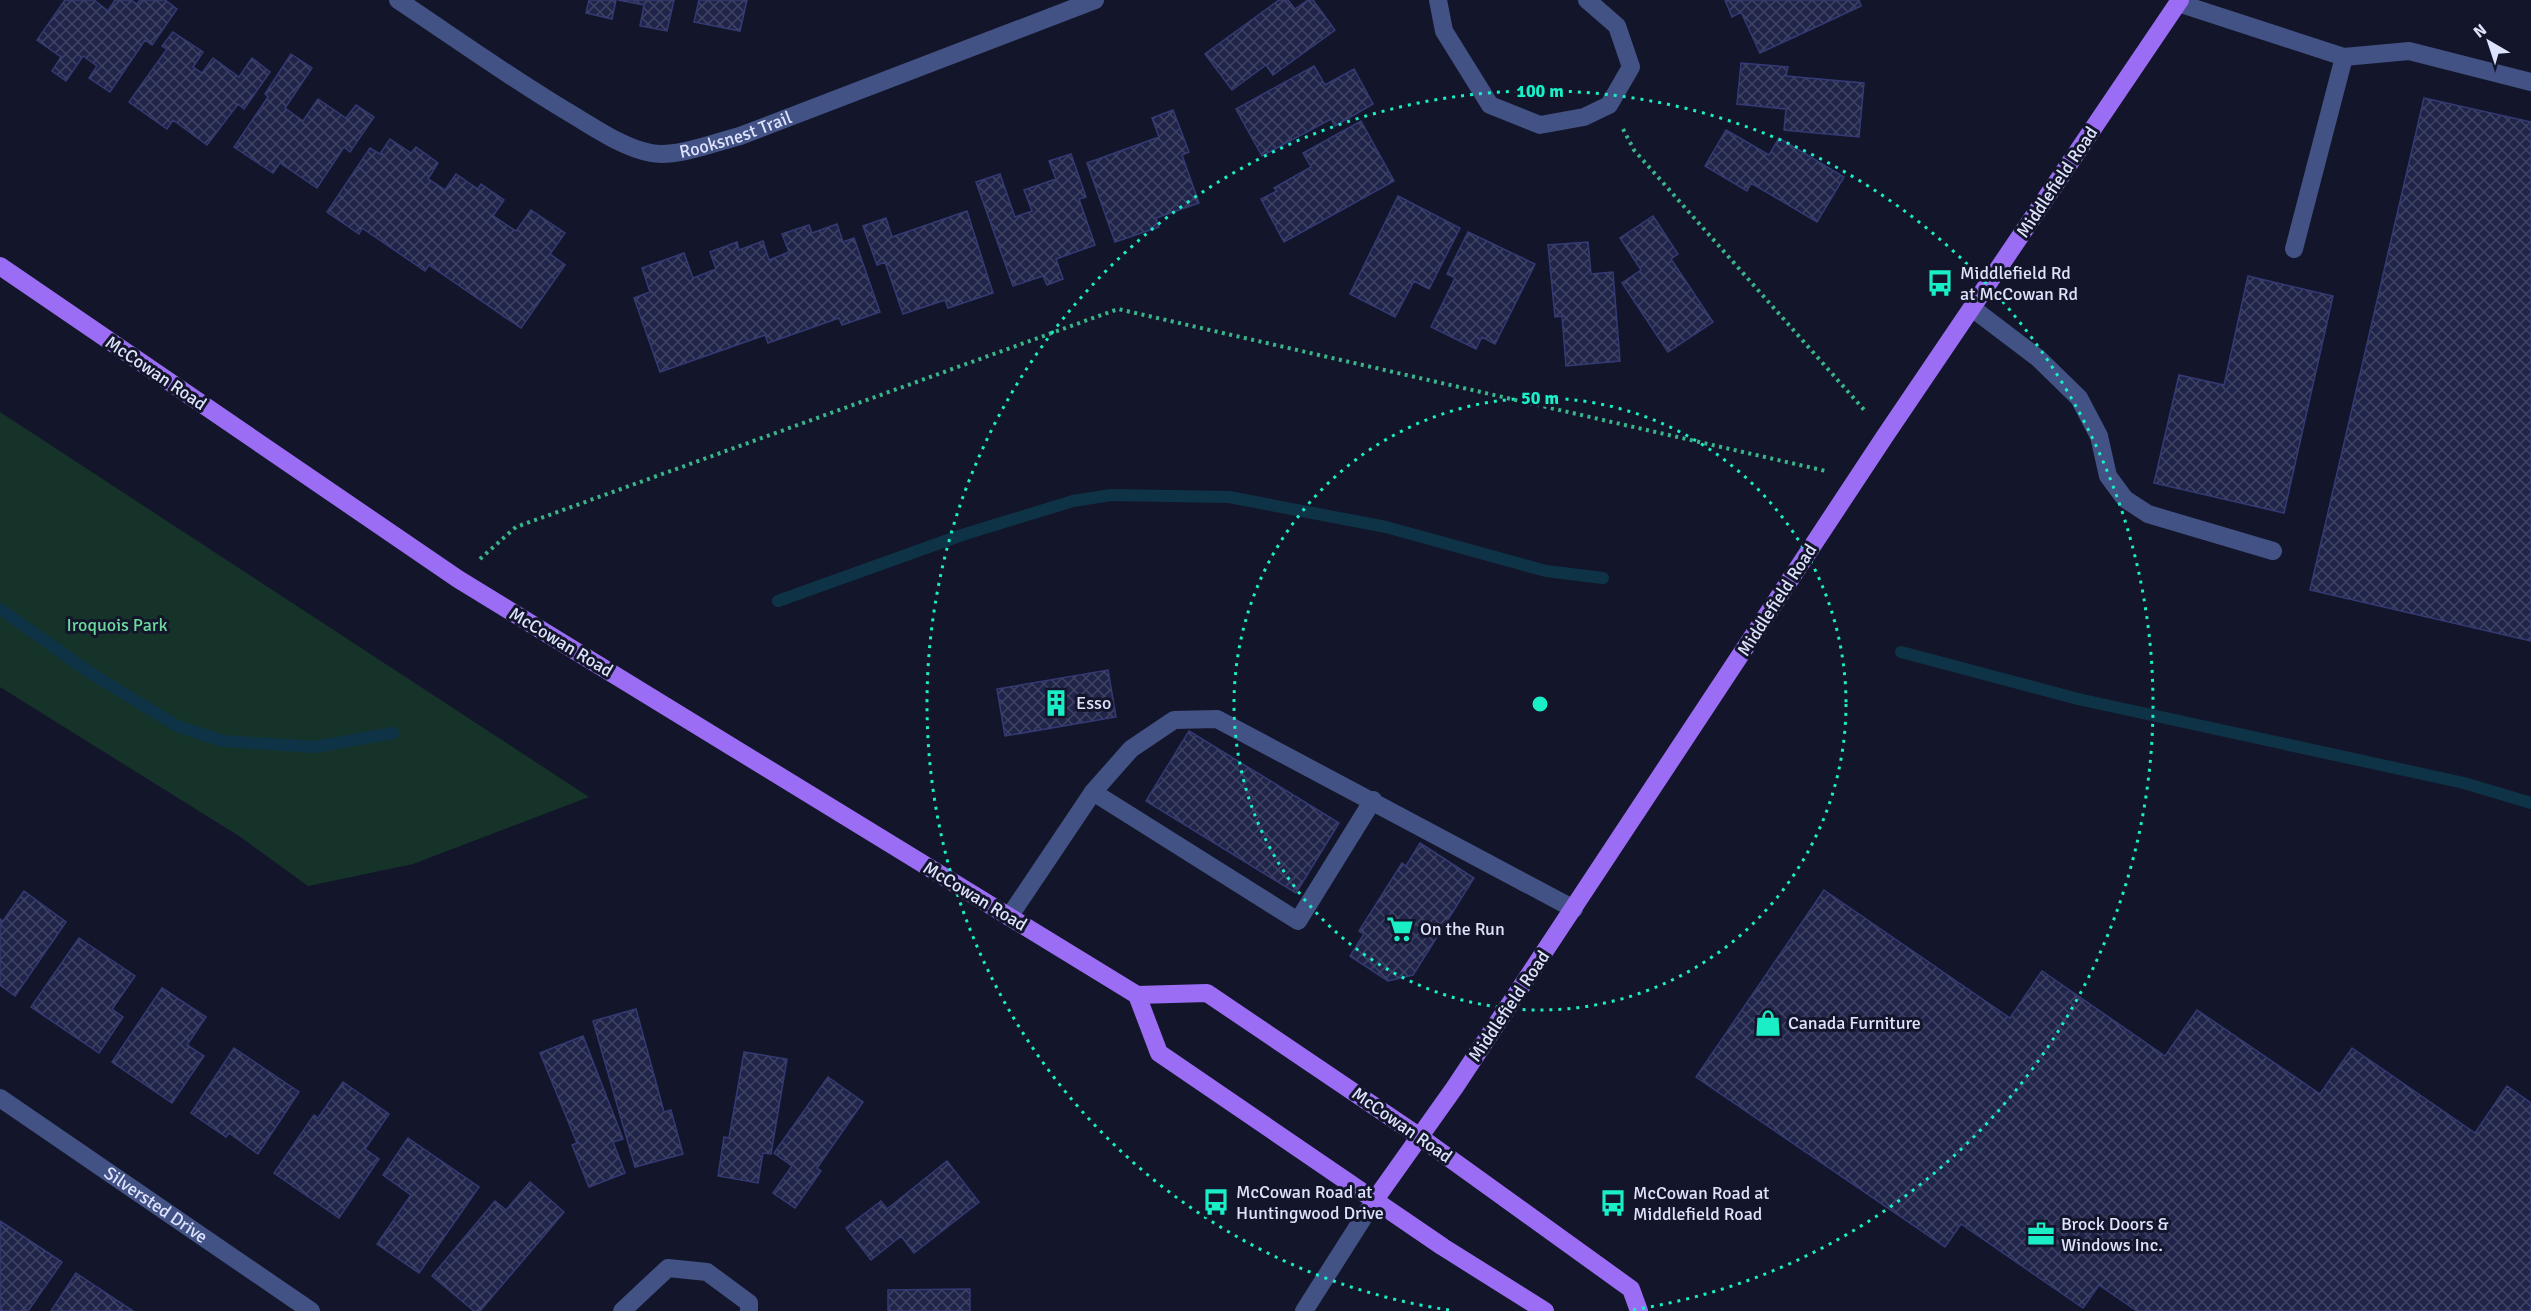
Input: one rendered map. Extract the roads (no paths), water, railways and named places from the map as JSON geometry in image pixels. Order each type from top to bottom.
[{"type":"main road","name":"Middlefield Road","points":[[1374,1201],[1574,909],[1885,436],[2179,1]]},
{"type":"main road","name":"McCowan Road","points":[[0,266],[458,579],[1137,995],[1207,993],[1420,1137],[1631,1289],[1640,1311]]},
{"type":"main road","points":[[1137,995],[1159,1053],[1374,1201],[1545,1311]]},
{"type":"street","name":"Rooksnest Trail","points":[[398,0],[552,103],[609,137],[634,149],[654,154],[682,150],[740,136],[1095,0]]},
{"type":"street","points":[[1438,0],[1444,31],[1490,105],[1540,125],[1584,117],[1609,105],[1631,67],[1617,26],[1587,0]]},
{"type":"street","points":[[2179,1],[2344,57],[2409,51],[2531,82]]},
{"type":"street","points":[[2294,249],[2344,57]]},
{"type":"street","points":[[1972,308],[2038,358],[2079,398],[2099,436],[2108,476],[2125,499],[2148,514],[2273,551]]},
{"type":"street","points":[[1009,917],[1093,792],[1131,749],[1174,720],[1217,719],[1574,909]]},
{"type":"street","points":[[1093,792],[1298,921],[1373,800]]},
{"type":"street","name":"Silversted Drive","points":[[0,1098],[311,1311]]},
{"type":"street","points":[[1305,1311],[1374,1201]]},
{"type":"street","points":[[622,1311],[668,1268],[707,1272],[749,1303],[749,1311]]},
{"type":"waterway","points":[[778,601],[962,535],[1073,501],[1111,495],[1229,497],[1386,527],[1546,571],[1603,578]]},
{"type":"waterway","points":[[0,609],[92,674],[177,726],[223,741],[315,747],[393,733]]},
{"type":"waterway","points":[[1901,652],[2078,699],[2464,783],[2531,803]]},
{"type":"place","name":"Middlefield Rd at McCowan Rd","points":[[1940,283]]},
{"type":"place","name":"Esso","points":[[1056,703]]},
{"type":"place","name":"On the Run","points":[[1400,929]]},
{"type":"place","name":"Canada Furniture","points":[[1768,1023]]},
{"type":"place","name":"McCowan Road at Huntingwood Drive","points":[[1216,1202]]},
{"type":"place","name":"McCowan Road at Middlefield Road","points":[[1613,1203]]},
{"type":"place","name":"Brock Doors & Windows Inc.","points":[[2041,1234]]},
{"type":"park label","name":"Iroquois Park","points":[[117,625]]}]
